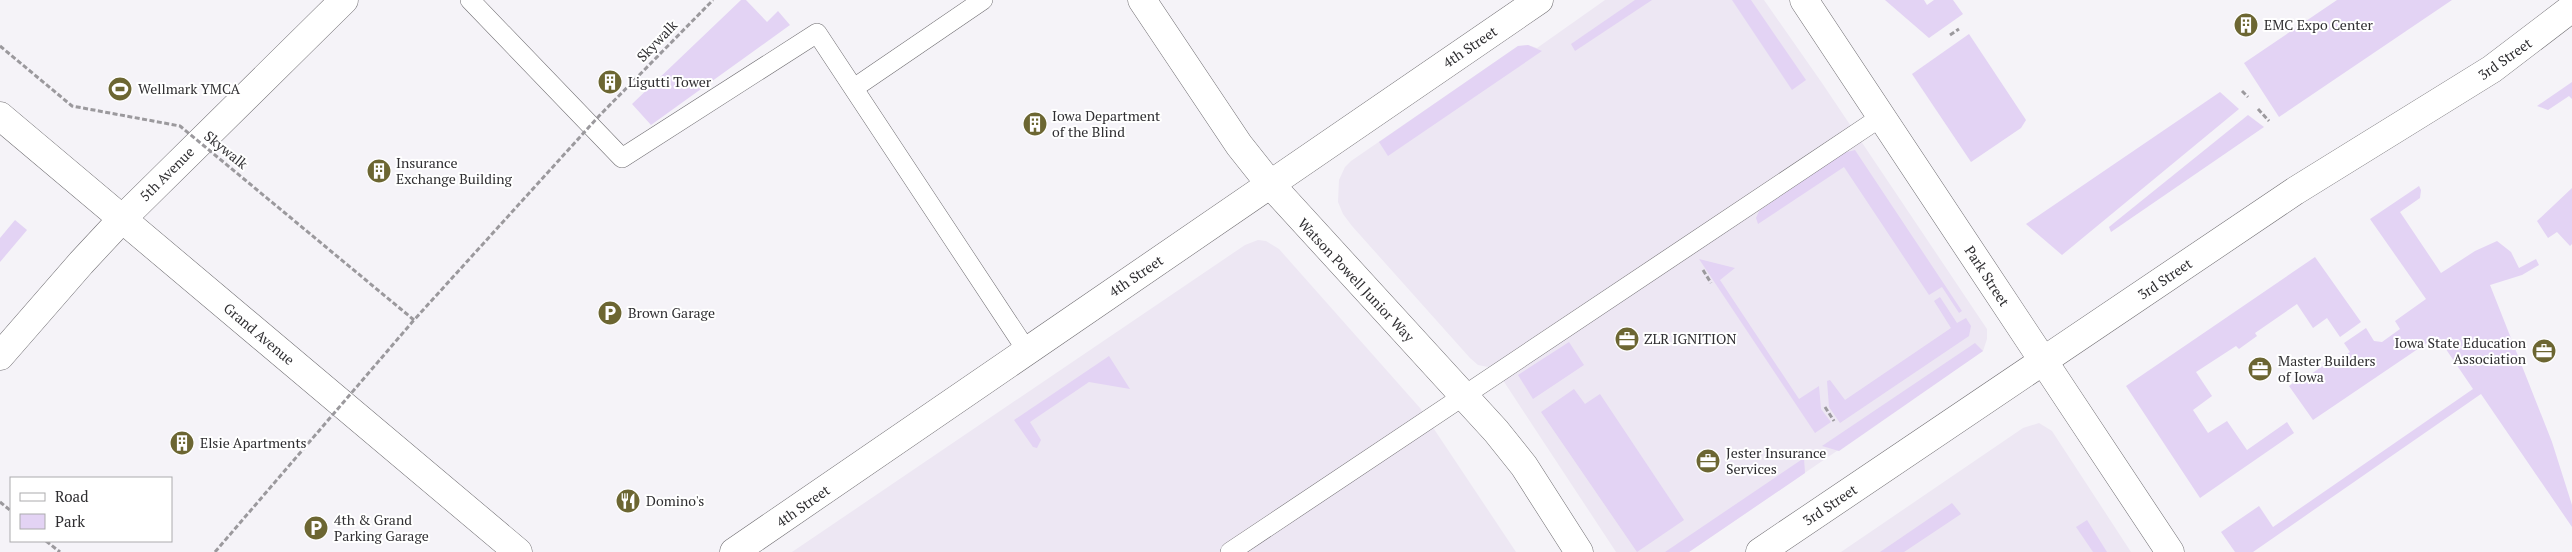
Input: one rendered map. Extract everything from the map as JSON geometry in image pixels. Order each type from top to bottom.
[{"type":"main road","name":"5th Avenue","points":[[0,356],[122,219],[344,0]]},
{"type":"main road","name":"Watson Powell Junior Way","points":[[1142,0],[1239,145],[1270,184],[1464,396],[1524,466],[1579,552]]},
{"type":"main road","name":"4th Street","points":[[734,552],[1539,0]]},
{"type":"main road","name":"Park Street","points":[[1804,0],[2170,552]]},
{"type":"main road","name":"3rd Street","points":[[1760,552],[2295,191],[2492,69],[2572,8]]},
{"type":"main road","name":"Grand Avenue","points":[[0,116],[518,552]]},
{"type":"lane","points":[[470,0],[622,158],[818,33],[1027,351]]},
{"type":"lane","points":[[854,88],[983,0]]},
{"type":"lane","points":[[1230,552],[1881,117]]},
{"type":"path","name":"Skywalk","points":[[215,552],[414,320],[599,116],[713,0]]},
{"type":"path","points":[[1950,35],[1959,29]]},
{"type":"path","name":"Skywalk","points":[[0,46],[72,106],[180,126],[414,320]]},
{"type":"path","points":[[2242,91],[2248,97]]},
{"type":"path","points":[[2258,109],[2269,121]]},
{"type":"path","points":[[1825,407],[1834,421]]},
{"type":"path","points":[[0,502],[10,511]]},
{"type":"path","points":[[47,542],[60,552]]},
{"type":"shaded area","points":[[1605,0],[1764,0],[1987,329],[1987,339],[1983,351],[1689,552],[1616,552],[1493,365],[1488,367],[1478,365],[1470,358],[1352,226],[1343,214],[1338,202],[1339,180],[1345,167],[1351,161],[1518,46],[1528,45],[1537,48]]},
{"type":"shaded area","points":[[1258,240],[1266,241],[1279,249],[1420,408],[1516,552],[792,552],[1245,245]]},
{"type":"shaded area","points":[[2039,423],[2052,431],[2131,552],[1841,552],[2023,428]]},
{"type":"green space","points":[[741,0],[746,0],[767,22],[778,11],[790,25],[651,125],[632,104]]},
{"type":"green space","points":[[1635,0],[1652,0],[1575,51],[1571,44]]},
{"type":"green space","points":[[1732,0],[1751,0],[1806,80],[1792,90]]},
{"type":"green space","points":[[1885,0],[1924,0],[1927,5],[1934,0],[1953,0],[1963,14],[1929,38]]},
{"type":"green space","points":[[2337,0],[2452,0],[2279,117],[2244,63]]},
{"type":"green space","points":[[1969,34],[2026,120],[2021,128],[1971,162],[1912,74]]},
{"type":"green space","points":[[1528,45],[1542,51],[1388,156],[1379,142],[1518,46]]},
{"type":"green space","points":[[2572,82],[2572,99],[2569,96],[2548,110],[2537,106]]},
{"type":"green space","points":[[2220,92],[2239,109],[2062,255],[2026,224]]},
{"type":"green space","points":[[2248,115],[2264,127],[2111,232],[2109,227]]},
{"type":"green space","points":[[1855,150],[1962,311],[1959,313],[1942,287],[1929,295],[1844,167],[1758,224],[1756,218],[1759,211],[1843,153]]},
{"type":"green space","points":[[2419,186],[2421,190],[2420,198],[2400,212],[2441,273],[2475,251],[2497,241],[2511,252],[2519,268],[2536,259],[2539,265],[2522,275],[2490,285],[2552,442],[2572,505],[2572,527],[2481,394],[2253,552],[2235,552],[2221,532],[2259,506],[2273,527],[2473,389],[2437,336],[2313,420],[2289,386],[2299,379],[2301,381],[2324,365],[2323,363],[2330,358],[2334,363],[2350,352],[2344,343],[2366,328],[2374,341],[2382,342],[2400,329],[2395,321],[2426,299],[2370,219]]},
{"type":"green space","points":[[2572,188],[2572,244],[2570,246],[2557,232],[2548,238],[2537,221]]},
{"type":"green space","points":[[15,220],[27,230],[0,262],[0,238]]},
{"type":"green space","points":[[2315,257],[2361,322],[2340,337],[2327,318],[2313,328],[2297,304],[2255,333],[2257,336],[2239,349],[2236,346],[2196,372],[2212,396],[2193,410],[2208,433],[2227,421],[2247,450],[2287,422],[2294,433],[2200,498],[2126,386]]},
{"type":"green space","points":[[1699,259],[1735,268],[1720,280],[1799,399],[1819,386],[1821,409],[1831,422],[1815,433]]},
{"type":"green space","points":[[1940,297],[1957,323],[1966,318],[1971,326],[1969,336],[1840,423],[1829,407],[1827,381],[1830,380],[1845,400],[1951,328],[1934,301]]},
{"type":"green space","points":[[1569,342],[1584,365],[1533,399],[1518,375]]},
{"type":"green space","points":[[1975,343],[1983,351],[1839,451],[1822,446]]},
{"type":"green space","points":[[1109,356],[1130,389],[1089,382],[1030,422],[1041,440],[1037,448],[1033,447],[1014,420]]},
{"type":"green space","points":[[1574,389],[1585,404],[1600,394],[1684,520],[1637,552],[1541,412]]},
{"type":"green space","points":[[1804,458],[1805,473],[1689,552],[1665,552]]},
{"type":"green space","points":[[1952,503],[1961,514],[1904,552],[1880,552]]},
{"type":"green space","points":[[2087,520],[2107,552],[2093,552],[2076,527]]},
{"type":"place","name":"EMC Expo Center","points":[[2246,25]]},
{"type":"place","name":"Ligutti Tower","points":[[610,82]]},
{"type":"place","name":"Wellmark YMCA","points":[[120,89]]},
{"type":"place","name":"Iowa Department of the Blind","points":[[1035,124]]},
{"type":"place","name":"Insurance Exchange Building","points":[[379,171]]},
{"type":"place","name":"Brown Garage","points":[[610,313]]},
{"type":"place","name":"ZLR IGNITION","points":[[1627,339]]},
{"type":"place","name":"Iowa State Education Association","points":[[2544,351]]},
{"type":"place","name":"Master Builders of Iowa","points":[[2260,369]]},
{"type":"place","name":"Elsie Apartments","points":[[182,443]]},
{"type":"place","name":"Jester Insurance Services","points":[[1708,461]]},
{"type":"place","name":"Domino's","points":[[628,501]]},
{"type":"place","name":"4th & Grand Parking Garage","points":[[316,528]]}]
